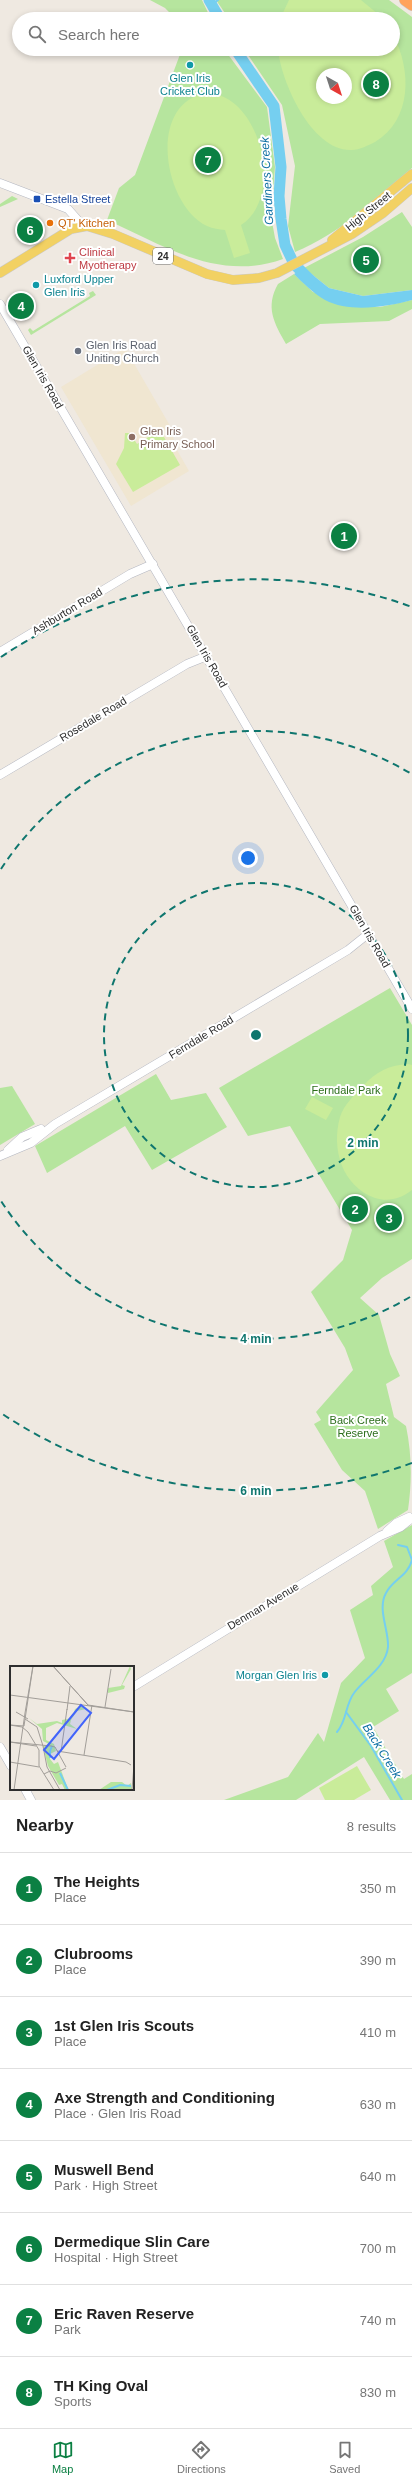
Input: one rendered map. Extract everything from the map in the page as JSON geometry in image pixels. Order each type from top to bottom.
[{"type":"highway","points":[[405,0],[412,5]]},
{"type":"main road","name":"High Street","points":[[323,248],[379,203],[412,174]]},
{"type":"main road","name":"High Street","points":[[84,226],[102,230],[183,265],[224,278],[244,280],[259,278],[287,268],[307,256],[363,228],[412,188]]},
{"type":"main road","points":[[0,273],[71,230],[84,226]]},
{"type":"street","points":[[0,183],[68,209],[84,226]]},
{"type":"street","name":"Glen Iris Road","points":[[0,304],[412,1009]]},
{"type":"street","name":"Ashburton Road","points":[[0,652],[151,561]]},
{"type":"street","name":"Rosedale Road","points":[[0,775],[205,653]]},
{"type":"street","name":"Ferndale Road","points":[[1,1156],[31,1143],[55,1124],[370,937]]},
{"type":"street","name":"Denman Avenue","points":[[134,1686],[146,1677],[380,1536],[401,1527],[412,1517]]},
{"type":"street","name":"Denman Avenue","points":[[134,1682],[146,1677]]},
{"type":"street","points":[[0,1747],[10,1761]]},
{"type":"street","points":[[26,1790],[31,1800]]},
{"type":"shaded area","name":"Glen Iris Primary School","points":[[125,348],[169,424],[177,450],[189,471],[131,506],[61,387]]},
{"type":"green space","points":[[150,0],[202,0],[208,12],[169,12],[165,8]]},
{"type":"green space","points":[[216,0],[389,0],[412,17],[412,168],[371,204],[342,226],[311,245],[295,252],[288,226],[295,166],[282,105],[249,56],[400,56],[400,12],[224,12]]},
{"type":"green space","points":[[289,0],[361,0],[376,12],[283,12]]},
{"type":"green space","points":[[400,52],[405,78],[405,93],[402,108],[396,121],[387,133],[373,143],[352,150],[337,148],[324,140],[312,128],[301,113],[285,79],[279,56],[400,56]]},
{"type":"green space","points":[[179,56],[229,56],[267,107],[275,167],[271,216],[275,238],[283,259],[259,265],[236,266],[214,264],[171,250],[107,220],[119,188],[135,175]]},
{"type":"green space","points":[[206,93],[225,98],[241,110],[253,128],[261,149],[264,171],[262,193],[254,212],[241,225],[250,253],[234,258],[225,230],[207,226],[192,215],[180,198],[172,178],[168,156],[169,135],[175,116],[187,101]]},
{"type":"green space","points":[[12,196],[18,199],[0,207],[0,204]]},
{"type":"green space","points":[[402,212],[412,227],[412,290],[363,296],[329,288],[304,268],[363,237]]},
{"type":"green space","points":[[294,274],[313,292],[354,306],[380,307],[412,300],[412,309],[389,321],[320,324],[286,344],[275,322],[272,300],[278,284]]},
{"type":"green space","points":[[93,291],[96,295],[31,335],[28,330],[30,328],[33,331],[90,296],[89,293]]},
{"type":"green space","points":[[160,430],[180,465],[133,492],[116,464],[124,448],[125,433],[130,433],[137,444]]},
{"type":"green space","name":"Ferndale Park","points":[[390,988],[412,1025],[412,1259],[382,1278],[360,1298],[379,1315],[390,1354],[400,1376],[386,1384],[394,1417],[406,1426],[411,1478],[408,1510],[378,1529],[365,1491],[342,1470],[314,1424],[321,1420],[316,1412],[353,1370],[345,1348],[311,1292],[343,1260],[352,1230],[290,1126],[248,1136],[219,1088]]},
{"type":"green space","points":[[408,1064],[412,1065],[412,1190],[403,1196],[390,1200],[375,1198],[354,1185],[347,1176],[342,1165],[338,1154],[337,1141],[340,1117],[350,1100],[378,1073],[394,1066]]},
{"type":"green space","points":[[156,1074],[171,1100],[206,1093],[227,1127],[152,1170],[125,1126],[47,1173],[35,1146]]},
{"type":"green space","points":[[12,1086],[35,1124],[0,1145],[0,1088]]},
{"type":"green space","points":[[312,1097],[333,1108],[326,1120],[305,1109]]},
{"type":"green space","points":[[412,1525],[412,1673],[386,1689],[399,1711],[373,1727],[404,1779],[412,1774],[412,1800],[390,1800],[364,1757],[296,1800],[224,1800],[288,1777],[318,1733],[324,1742],[341,1683],[365,1658],[350,1610],[373,1595],[371,1586],[393,1567],[384,1541]]},
{"type":"green space","points":[[357,1766],[371,1790],[354,1800],[325,1800],[319,1788]]},
{"type":"water","points":[[304,268],[329,288],[363,296],[412,290],[412,300],[368,308],[357,308],[335,304],[316,294],[294,274]]},
{"type":"waterway","name":"Gardiners Creek","points":[[209,0],[216,12]]},
{"type":"waterway","points":[[213,4],[218,0]]},
{"type":"waterway","name":"Gardiners Creek","points":[[240,56],[274,106],[281,167],[279,196],[285,245],[294,264],[310,280]]},
{"type":"waterway","name":"Back Creek","points":[[337,1732],[343,1723],[349,1703],[354,1693],[379,1667],[386,1654],[388,1640],[383,1613],[384,1599],[386,1593],[404,1574],[412,1560],[407,1547],[398,1545]]},
{"type":"waterway","name":"Back Creek","points":[[346,1712],[371,1746],[402,1800]]},
{"type":"place","name":"Glen Iris Cricket Club","points":[[190,65]]},
{"type":"place","name":"TH King Oval","points":[[376,84]]},
{"type":"place","name":"Eric Raven Reserve","points":[[208,160]]},
{"type":"place","name":"Estella Street","points":[[37,199]]},
{"type":"place","name":"QT' Kitchen","points":[[50,223]]},
{"type":"place","name":"Dermedique Slin Care","points":[[30,230]]},
{"type":"place","name":"Clinical Myotherapy","points":[[70,258]]},
{"type":"place","name":"Muswell Bend","points":[[366,260]]},
{"type":"place","name":"Luxford Upper Glen Iris","points":[[36,285]]},
{"type":"place","name":"Axe Strength and Conditioning","points":[[21,306]]},
{"type":"place","name":"Glen Iris Road Uniting Church","points":[[78,351]]},
{"type":"place","name":"Glen Iris Primary School","points":[[132,437]]},
{"type":"place","name":"The Heights","points":[[344,536]]},
{"type":"place","name":"Clubrooms","points":[[355,1209]]},
{"type":"place","name":"1st Glen Iris Scouts","points":[[389,1218]]},
{"type":"place","name":"Morgan Glen Iris","points":[[325,1675]]},
{"type":"park label","name":"Back Creek Reserve","points":[[358,1426]]}]
